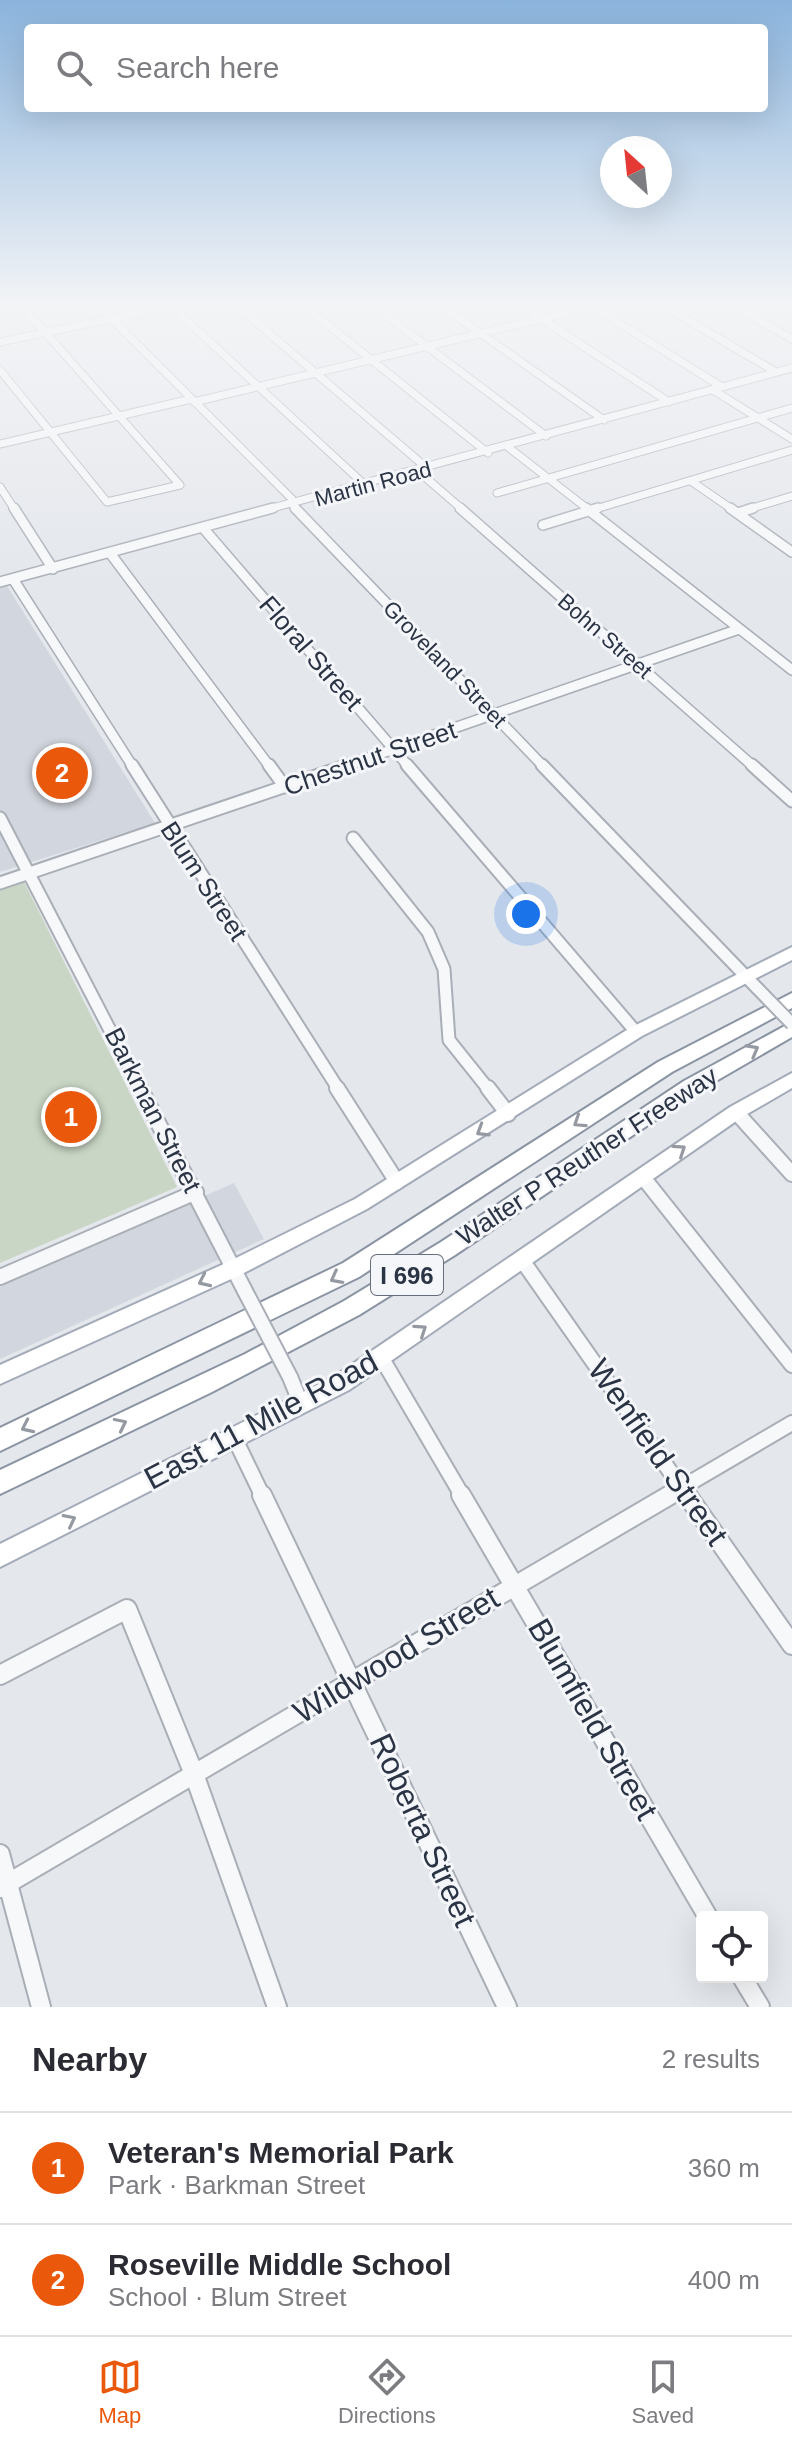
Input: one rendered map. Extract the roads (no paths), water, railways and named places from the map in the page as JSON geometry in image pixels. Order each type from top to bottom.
[{"type":"highway","name":"Walter P Reuther Freeway","points":[[0,1440],[351,1270],[665,1067],[792,1000]]},
{"type":"highway","name":"Walter P Reuther Freeway","points":[[0,1482],[338,1315],[434,1258],[690,1086],[792,1027]]},
{"type":"main road","points":[[0,1375],[233,1269],[330,1221],[508,1114],[636,1032],[750,982],[792,953]]},
{"type":"main road","name":"East 11 Mile Road","points":[[0,1556],[301,1404],[381,1357],[736,1112],[792,1080]]},
{"type":"street","points":[[23,399],[105,501],[117,502],[180,485],[106,399]]},
{"type":"street","points":[[0,444],[200,399]]},
{"type":"street","points":[[271,399],[366,486]]},
{"type":"street","name":"Bohn Street","points":[[344,399],[792,801]]},
{"type":"street","points":[[420,399],[488,453]]},
{"type":"street","points":[[497,399],[546,436]]},
{"type":"street","points":[[574,399],[604,420]]},
{"type":"street","points":[[664,399],[669,402]]},
{"type":"street","name":"Martin Road","points":[[0,582],[682,399]]},
{"type":"street","points":[[731,399],[792,439]]},
{"type":"street","name":"Groveland Street","points":[[193,400],[792,1027]]},
{"type":"street","points":[[497,493],[792,408]]},
{"type":"street","points":[[508,447],[792,670]]},
{"type":"street","points":[[543,525],[792,450]]},
{"type":"street","points":[[691,481],[792,552]]},
{"type":"street","points":[[0,487],[14,514],[53,569]]},
{"type":"street","points":[[738,513],[792,496]]},
{"type":"street","name":"Floral Street","points":[[204,529],[636,1032]]},
{"type":"street","points":[[110,553],[285,787]]},
{"type":"street","name":"Blum Street","points":[[13,579],[397,1182]]},
{"type":"street","name":"Chestnut Street","points":[[0,883],[495,716],[739,629]]},
{"type":"street","name":"Barkman Street","points":[[0,818],[196,1192],[301,1404]]},
{"type":"street","points":[[353,838],[428,932],[444,969],[449,1040],[508,1114]]},
{"type":"street","points":[[736,1112],[792,1174]]},
{"type":"street","points":[[642,1176],[792,1365]]},
{"type":"street","points":[[0,1277],[196,1192]]},
{"type":"street","name":"Wenfield Street","points":[[522,1260],[792,1645]]},
{"type":"street","name":"Blumfield Street","points":[[381,1357],[705,1911]]},
{"type":"street","name":"Wildwood Street","points":[[4,1886],[792,1423]]},
{"type":"street","name":"Roberta Street","points":[[234,1437],[507,2007]]},
{"type":"street","points":[[0,1675],[127,1609],[194,1774],[277,2007]]},
{"type":"street","points":[[0,1854],[4,1886],[41,2007]]},
{"type":"street","points":[[746,1983],[760,2007]]},
{"type":"place","name":"Roseville Middle School","points":[[62,773]]},
{"type":"place","name":"Veteran's Memorial Park","points":[[71,1117]]}]
